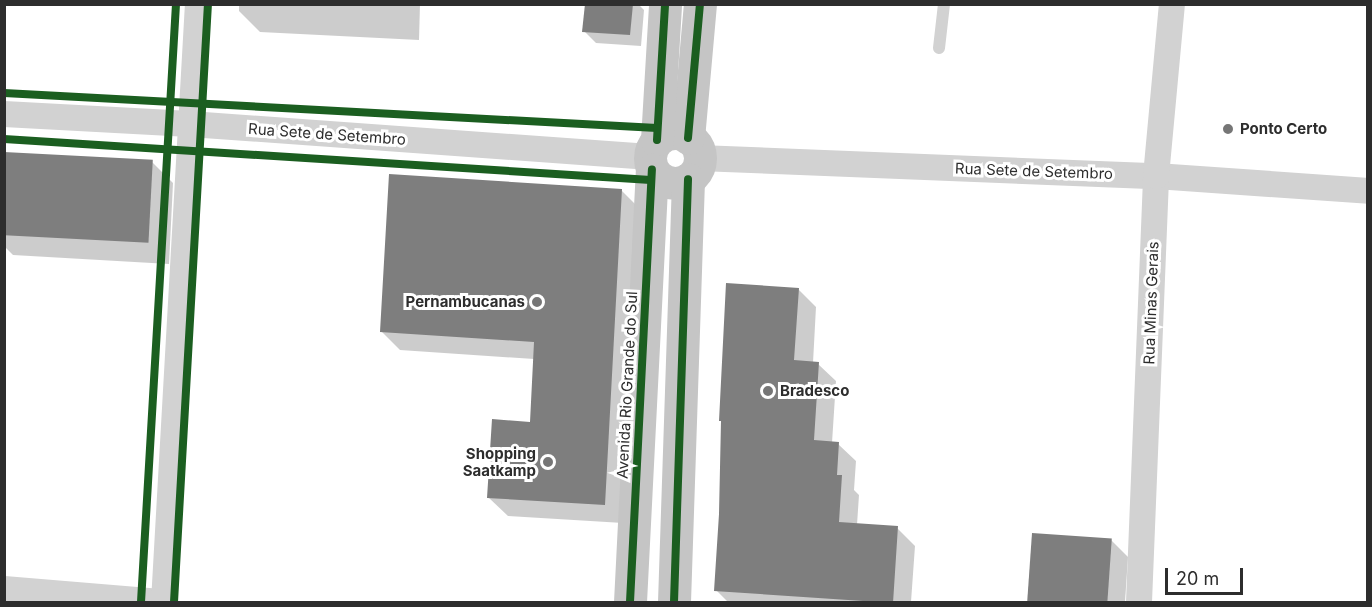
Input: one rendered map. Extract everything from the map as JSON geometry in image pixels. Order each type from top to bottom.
[{"type":"main road","name":"Avenida Rio Grande do Sul","points":[[665,4],[672,157],[674,603]]},
{"type":"main road","name":"Avenida Rio Grande do Sul","points":[[630,603],[672,157],[700,4]]},
{"type":"street","points":[[4,589],[164,603],[198,4]]},
{"type":"street","name":"Rua Minas Gerais","points":[[1139,603],[1156,176],[1172,4]]},
{"type":"street","name":"Rua Sete de Setembro","points":[[4,114],[190,124],[672,157],[1156,176],[1368,191]]},
{"type":"lane","points":[[939,48],[944,4]]},
{"type":"building","points":[[585,4],[633,4],[630,35],[582,32]]},
{"type":"building","points":[[4,152],[153,160],[148,243],[4,235]]},
{"type":"building","points":[[389,174],[622,189],[605,505],[487,498],[492,419],[530,422],[534,342],[380,332]]},
{"type":"building","points":[[726,283],[799,288],[794,360],[819,362],[814,440],[839,442],[837,475],[842,475],[839,522],[898,526],[893,603],[714,591],[719,514],[721,421],[719,421]]},
{"type":"building","points":[[1032,533],[1112,539],[1107,602],[1027,602]]},
{"type":"cycle path","points":[[141,602],[176,4]]},
{"type":"cycle path","points":[[174,602],[208,4]]},
{"type":"cycle path","points":[[657,140],[665,4]]},
{"type":"cycle path","points":[[688,138],[700,4]]},
{"type":"cycle path","points":[[4,93],[657,128]]},
{"type":"cycle path","points":[[4,139],[651,180]]},
{"type":"cycle path","points":[[630,602],[652,170]]},
{"type":"cycle path","points":[[674,602],[688,179]]},
{"type":"place","name":"Ponto Certo","points":[[1228,129]]},
{"type":"place","name":"Pernambucanas","points":[[537,302]]},
{"type":"place","name":"Bradesco","points":[[768,391]]},
{"type":"place","name":"Shopping Saatkamp","points":[[548,462]]}]
